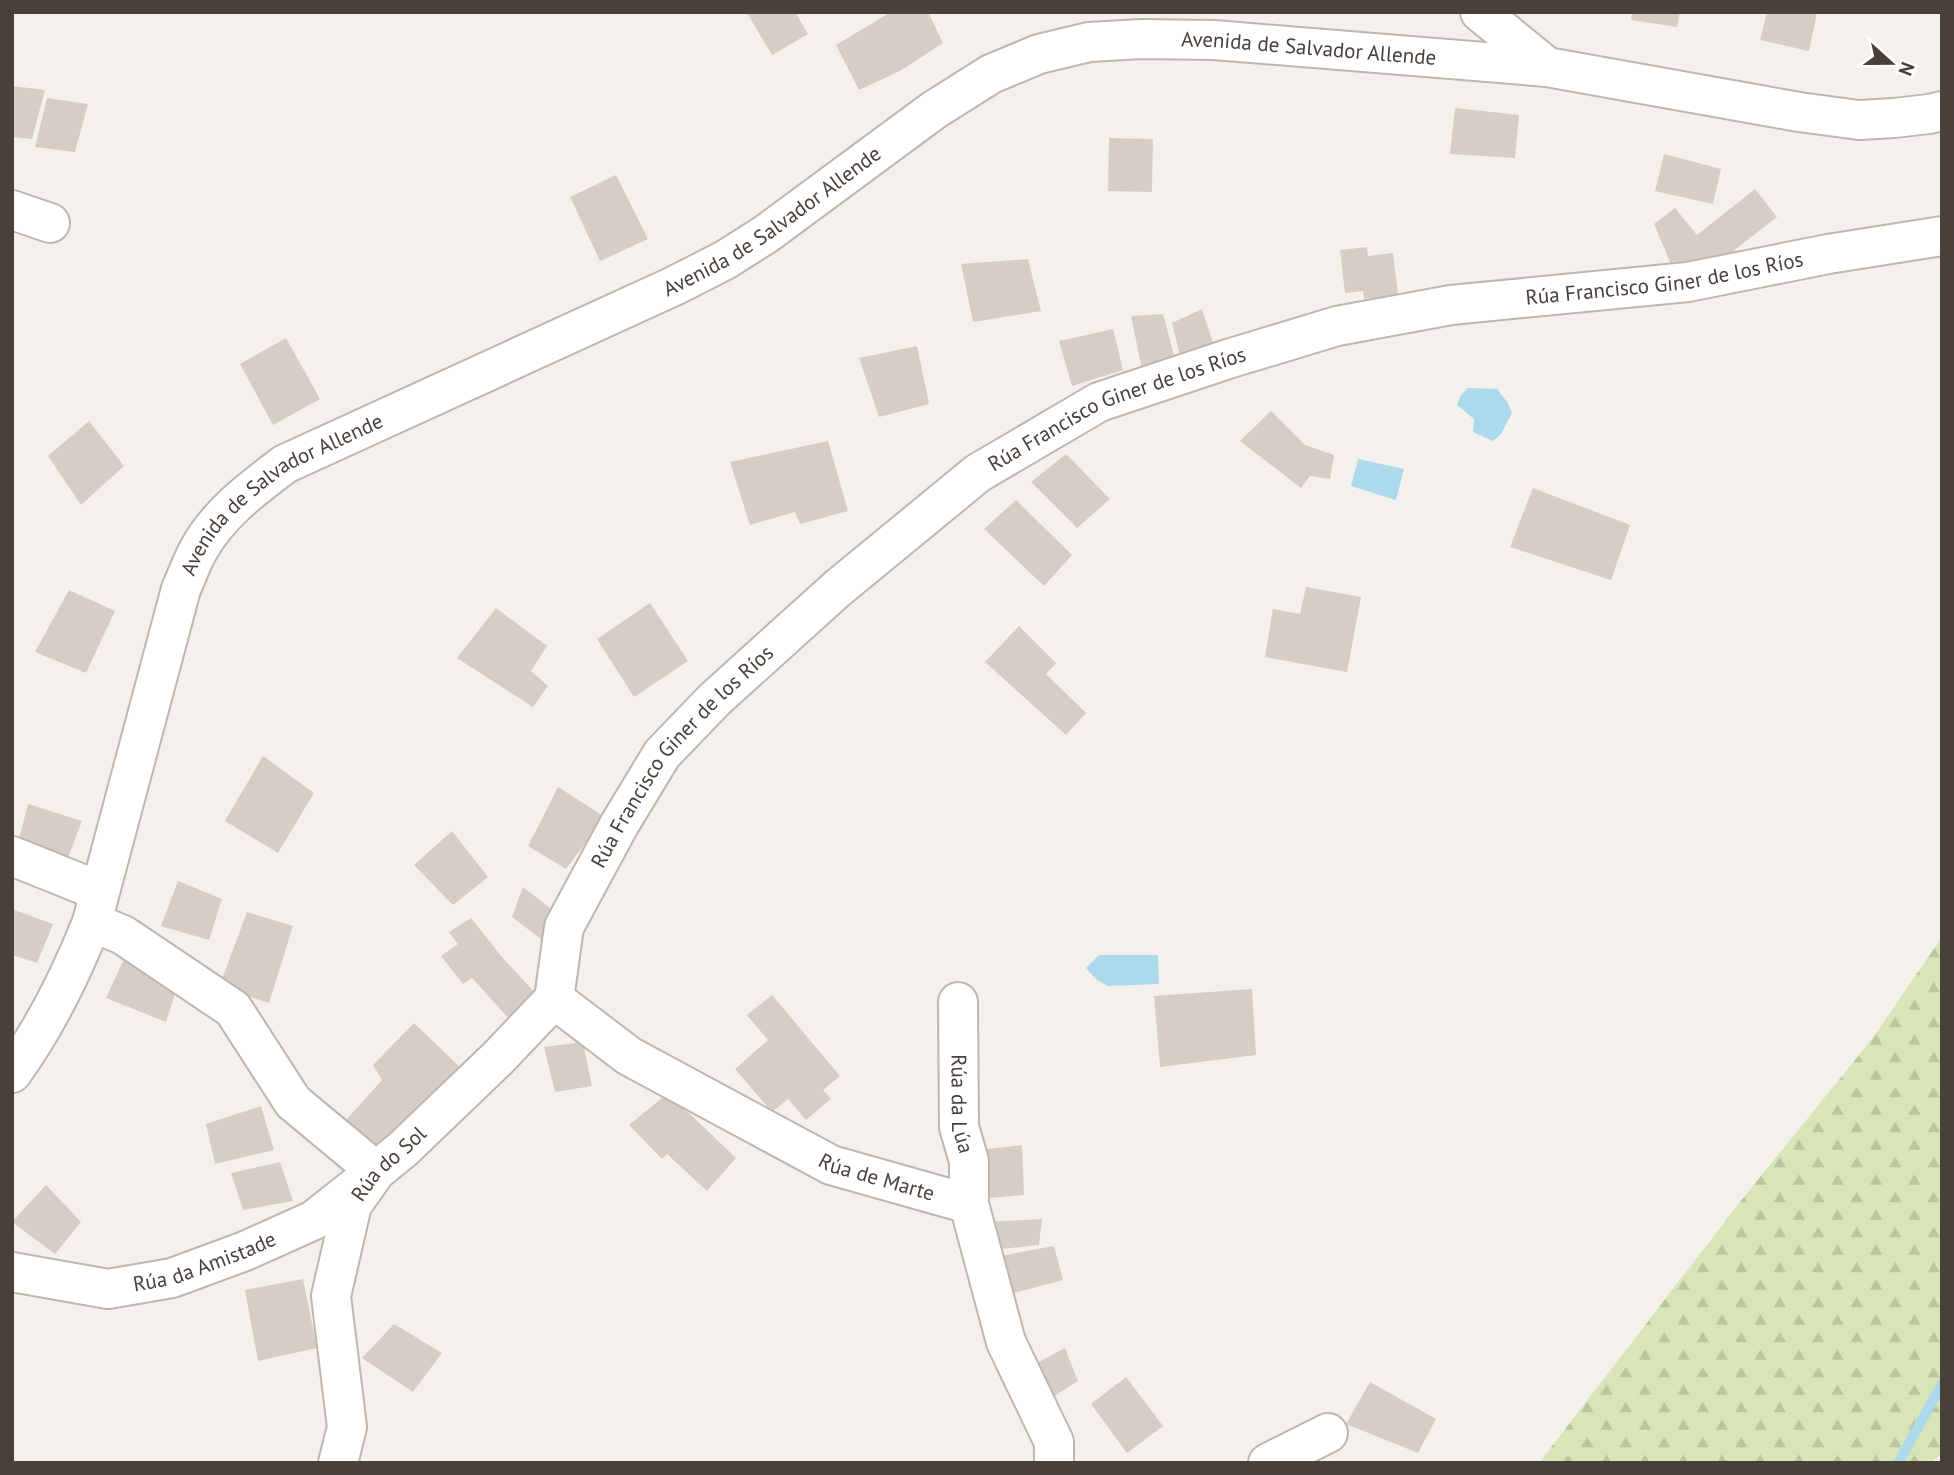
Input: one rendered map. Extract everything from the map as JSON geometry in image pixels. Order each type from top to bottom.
[{"type":"street","points":[[1480,12],[1547,67]]},
{"type":"street","name":"Avenida de Salvador Allende","points":[[12,1073],[52,1010],[74,968],[96,906],[181,589],[199,548],[222,517],[247,493],[285,464],[674,286],[724,260],[766,233],[934,110],[991,74],[1039,54],[1089,42],[1142,38],[1214,40],[1547,67],[1799,112],[1859,120],[1942,111]]},
{"type":"street","points":[[12,211],[50,223]]},
{"type":"street","name":"Rúa Francisco Giner de los Ríos","points":[[554,999],[564,927],[619,825],[662,754],[715,699],[838,588],[978,473],[1099,402],[1337,326],[1451,305],[1688,282],[1828,254],[1942,236]]},
{"type":"street","points":[[12,856],[96,906],[123,935],[233,1009],[293,1101],[376,1171]]},
{"type":"street","name":"Rúa do Sol","points":[[338,1463],[347,1427],[331,1296],[352,1205],[376,1171],[403,1149],[498,1058],[554,999]]},
{"type":"street","name":"Rúa de Marte","points":[[554,999],[629,1056],[831,1165],[970,1204]]},
{"type":"street","name":"Rúa da Lúa","points":[[958,1002],[959,1127],[969,1161],[970,1204]]},
{"type":"street","name":"Rúa da Amistade","points":[[12,1272],[108,1289],[172,1278],[245,1251],[314,1220],[376,1171]]},
{"type":"street","points":[[970,1204],[1006,1342],[1054,1441],[1054,1463]]},
{"type":"street","points":[[1268,1463],[1328,1433]]},
{"type":"green space","points":[[1942,937],[1942,1453],[1931,1463],[1539,1463],[1740,1202],[1872,1039]]},
{"type":"water","points":[[1468,388],[1497,389],[1508,403],[1512,413],[1501,434],[1493,441],[1473,432],[1474,419],[1457,405]]},
{"type":"water","points":[[1358,459],[1404,469],[1396,500],[1351,486]]},
{"type":"water","points":[[1099,955],[1158,955],[1159,984],[1108,986],[1097,980],[1086,968]]},
{"type":"building","points":[[748,12],[795,12],[808,34],[772,55]]},
{"type":"building","points":[[891,12],[928,12],[943,43],[900,71],[859,90],[836,45]]},
{"type":"building","points":[[1632,12],[1680,12],[1677,27],[1631,20]]},
{"type":"building","points":[[1767,12],[1817,12],[1809,51],[1760,40]]},
{"type":"building","points":[[12,86],[45,90],[32,139],[12,137]]},
{"type":"building","points":[[47,98],[88,104],[75,152],[35,147]]},
{"type":"building","points":[[1455,108],[1519,115],[1515,158],[1450,154]]},
{"type":"building","points":[[1109,138],[1153,139],[1152,192],[1108,191]]},
{"type":"building","points":[[1664,154],[1721,169],[1713,204],[1655,191]]},
{"type":"building","points":[[616,175],[648,239],[600,261],[570,197]]},
{"type":"building","points":[[1755,189],[1777,217],[1732,252],[1673,269],[1654,224],[1675,208],[1697,235]]},
{"type":"building","points":[[1367,247],[1368,256],[1393,253],[1398,294],[1364,299],[1363,291],[1345,293],[1340,250]]},
{"type":"building","points":[[1028,259],[1041,311],[973,322],[961,264]]},
{"type":"building","points":[[1202,309],[1215,349],[1182,363],[1172,323]]},
{"type":"building","points":[[1163,314],[1176,363],[1143,374],[1131,316]]},
{"type":"building","points":[[1113,329],[1123,370],[1072,386],[1059,341]]},
{"type":"building","points":[[286,338],[320,399],[273,425],[240,364]]},
{"type":"building","points":[[917,346],[929,404],[879,417],[859,358]]},
{"type":"building","points":[[1271,411],[1305,445],[1334,455],[1330,479],[1310,476],[1301,488],[1240,441]]},
{"type":"building","points":[[89,421],[124,466],[81,505],[48,456]]},
{"type":"building","points":[[828,441],[848,511],[800,524],[795,512],[750,525],[730,462]]},
{"type":"building","points":[[1066,454],[1110,499],[1077,528],[1031,482]]},
{"type":"building","points":[[1533,488],[1630,525],[1611,580],[1510,547]]},
{"type":"building","points":[[1016,500],[1072,555],[1044,586],[984,529]]},
{"type":"building","points":[[1306,587],[1361,597],[1347,672],[1265,657],[1273,609],[1300,614]]},
{"type":"building","points":[[69,590],[115,611],[86,673],[35,652]]},
{"type":"building","points":[[650,603],[688,661],[634,697],[597,639]]},
{"type":"building","points":[[496,608],[547,646],[531,671],[548,686],[533,707],[457,658]]},
{"type":"building","points":[[1019,626],[1056,663],[1046,674],[1086,713],[1066,735],[985,662]]},
{"type":"building","points":[[263,756],[314,793],[278,853],[225,821]]},
{"type":"building","points":[[558,787],[605,817],[566,869],[528,846]]},
{"type":"building","points":[[28,804],[82,821],[66,863],[17,847]]},
{"type":"building","points":[[452,831],[488,877],[453,905],[414,865]]},
{"type":"building","points":[[178,881],[222,899],[209,940],[161,926]]},
{"type":"building","points":[[523,887],[559,915],[542,940],[512,917]]},
{"type":"building","points":[[12,909],[53,924],[37,963],[12,955]]},
{"type":"building","points":[[247,912],[293,926],[269,1003],[219,987]]},
{"type":"building","points":[[471,918],[538,996],[512,1022],[472,978],[463,984],[441,956],[458,944],[449,932]]},
{"type":"building","points":[[125,957],[177,987],[166,1022],[106,998]]},
{"type":"building","points":[[1252,989],[1256,1055],[1160,1067],[1154,996]]},
{"type":"building","points":[[772,995],[840,1076],[823,1090],[831,1099],[806,1120],[788,1099],[772,1112],[735,1069],[768,1040],[747,1015]]},
{"type":"building","points":[[414,1023],[462,1069],[382,1154],[338,1129],[382,1080],[373,1065]]},
{"type":"building","points":[[583,1042],[592,1086],[555,1092],[544,1047]]},
{"type":"building","points":[[668,1093],[736,1158],[707,1191],[667,1154],[662,1159],[629,1125]]},
{"type":"building","points":[[261,1106],[274,1150],[215,1164],[206,1124]]},
{"type":"building","points":[[1022,1145],[1024,1195],[989,1198],[987,1149]]},
{"type":"building","points":[[280,1162],[293,1201],[243,1210],[231,1173]]},
{"type":"building","points":[[46,1185],[81,1222],[55,1254],[12,1222]]},
{"type":"building","points":[[1042,1219],[1039,1245],[992,1250],[987,1222]]},
{"type":"building","points":[[1054,1246],[1063,1280],[1010,1294],[1000,1256]]},
{"type":"building","points":[[303,1279],[317,1348],[258,1361],[245,1290]]},
{"type":"building","points":[[394,1324],[442,1353],[413,1392],[362,1358]]},
{"type":"building","points":[[1065,1348],[1078,1381],[1051,1398],[1037,1363]]},
{"type":"building","points":[[1126,1377],[1163,1426],[1127,1453],[1091,1404]]},
{"type":"building","points":[[1370,1382],[1436,1419],[1418,1453],[1346,1424]]},
{"type":"waterway","points":[[1898,1463],[1942,1384]]}]
